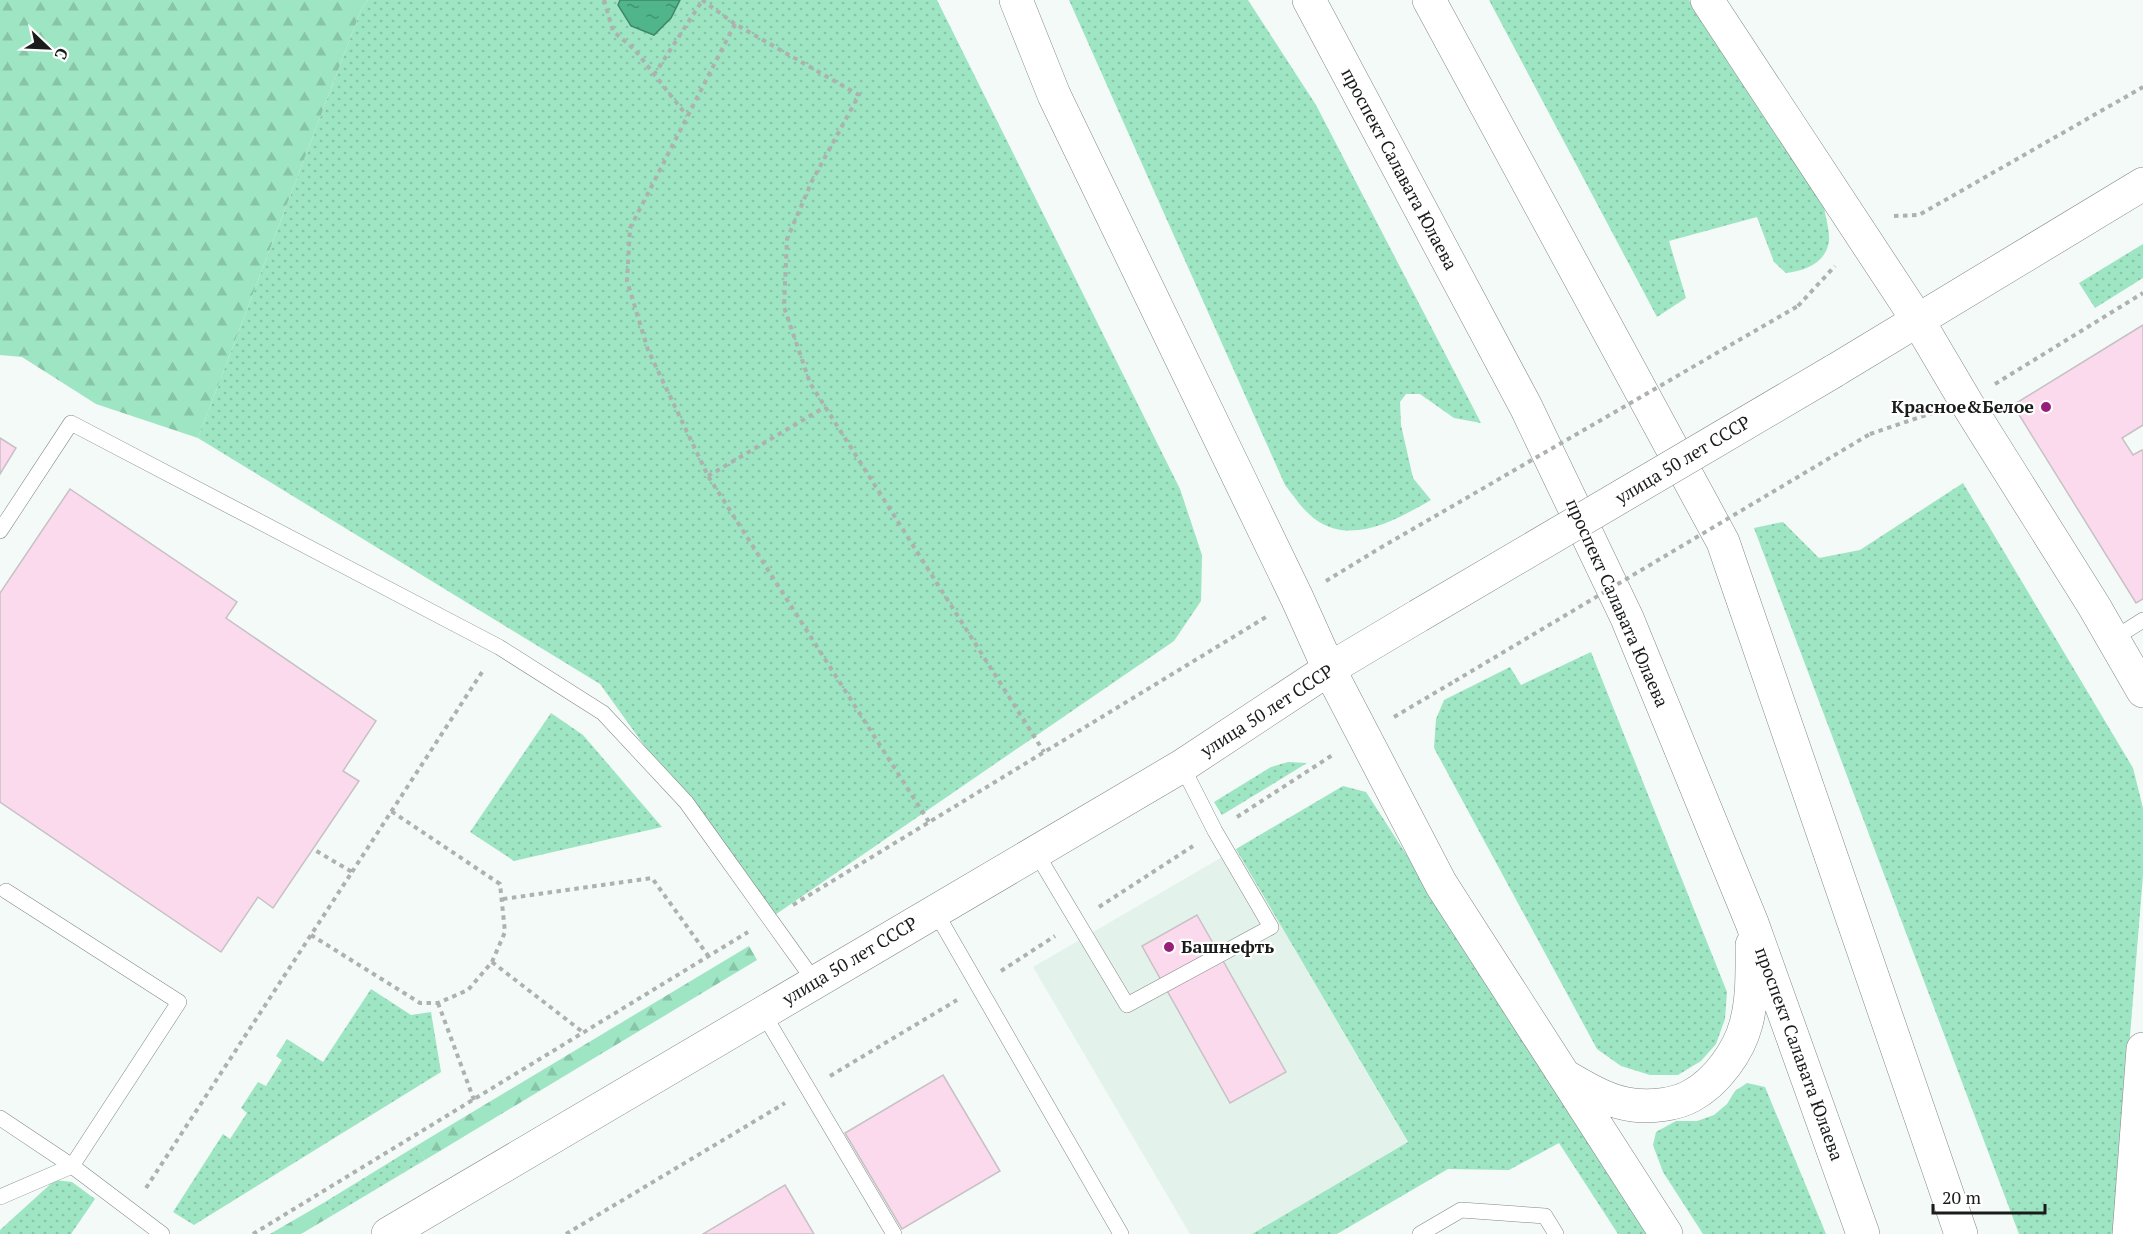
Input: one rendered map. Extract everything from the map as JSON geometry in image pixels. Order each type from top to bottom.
[{"type":"main road","points":[[1016,0],[1054,95],[1297,598],[1329,669],[1441,884],[1665,1234]]},
{"type":"main road","name":"проспект Салавата Юлаева","points":[[1309,0],[1526,407],[1627,618],[1752,923],[1863,1234]]},
{"type":"main road","points":[[1429,0],[1723,542],[1961,1234]]},
{"type":"main road","points":[[1707,0],[1917,320],[2114,639],[2143,691]]},
{"type":"main road","name":"улица 50 лет СССР","points":[[388,1234],[1182,766],[1329,669],[1834,371],[2143,184]]},
{"type":"main road","points":[[1564,1075],[1600,1096],[1631,1105],[1658,1106],[1691,1096],[1715,1077],[1735,1052],[1746,1024],[1752,987],[1752,923]]},
{"type":"main road","points":[[2130,1234],[2143,1049]]},
{"type":"lane","points":[[0,531],[71,423],[499,647],[603,713],[686,802],[815,982]]},
{"type":"lane","points":[[2114,639],[2143,620]]},
{"type":"lane","points":[[1035,852],[1127,1005],[1271,927],[1215,831],[1182,766]]},
{"type":"lane","points":[[0,1197],[72,1166],[179,1002],[6,891]]},
{"type":"lane","points":[[935,911],[1122,1234]]},
{"type":"lane","points":[[763,1013],[894,1234]]},
{"type":"lane","points":[[0,1118],[72,1166],[162,1234]]},
{"type":"lane","points":[[1420,1234],[1461,1210],[1545,1216],[1556,1234]]},
{"type":"path","points":[[604,0],[613,32],[634,50],[687,116]]},
{"type":"path","points":[[654,75],[702,0],[735,24],[859,95],[812,181],[787,239],[784,307],[810,383],[1044,752]]},
{"type":"path","points":[[735,24],[630,228],[627,281],[648,350],[708,476],[930,822]]},
{"type":"path","points":[[1919,215],[2143,87]]},
{"type":"path","points":[[253,1234],[1297,598],[1798,306],[1835,266]]},
{"type":"path","points":[[1455,681],[1870,434],[1966,402],[2143,293]]},
{"type":"path","points":[[708,476],[825,406]]},
{"type":"path","points":[[154,1176],[499,647]]},
{"type":"path","points":[[311,935],[420,1003],[438,1003],[468,990],[492,962],[505,932],[500,884],[391,812]]},
{"type":"path","points":[[313,849],[352,872]]},
{"type":"path","points":[[503,899],[652,878],[709,957]]},
{"type":"path","points":[[492,962],[584,1033]]},
{"type":"path","points":[[438,1003],[474,1100]]},
{"type":"path","points":[[566,1234],[941,1010]]},
{"type":"shaded area","points":[[1236,849],[1408,1143],[1252,1234],[1190,1234],[1033,967]]},
{"type":"green space","points":[[0,0],[368,0],[361,10],[198,438],[96,404],[22,357],[0,355]]},
{"type":"green space","points":[[368,0],[620,0],[618,5],[671,18],[680,0],[937,0],[1180,489],[1202,555],[1201,601],[1174,641],[769,919],[600,684],[198,438],[361,10]]},
{"type":"green space","points":[[1069,0],[1248,0],[1316,105],[1481,423],[1454,418],[1420,394],[1406,394],[1400,402],[1401,425],[1413,478],[1431,500],[1386,523],[1370,528],[1338,530],[1323,524],[1309,514],[1285,485]]},
{"type":"green space","points":[[1489,0],[1689,0],[1824,206],[1829,241],[1824,255],[1807,268],[1786,273],[1774,262],[1757,217],[1669,241],[1686,298],[1657,317]]},
{"type":"green space","points":[[2143,244],[2143,278],[2095,308],[2079,283]]},
{"type":"green space","points":[[1963,483],[2133,768],[2143,808],[2143,875],[2114,1234],[2019,1234],[1754,528],[1783,522],[1819,558],[1860,550]]},
{"type":"green space","points":[[1591,652],[1727,992],[1725,1019],[1716,1044],[1701,1061],[1678,1075],[1650,1075],[1621,1066],[1597,1049],[1434,748],[1436,719],[1444,700],[1510,667],[1521,685]]},
{"type":"green space","points":[[551,713],[583,735],[662,827],[514,861],[470,832]]},
{"type":"green space","points":[[1288,762],[1307,763],[1222,815],[1214,802],[1271,767]]},
{"type":"green space","points":[[1343,786],[1366,792],[1651,1234],[1618,1234],[1559,1143],[1509,1170],[1448,1169],[1337,1234],[1252,1234],[1408,1142],[1236,849]]},
{"type":"green space","points":[[749,946],[757,960],[425,1160],[416,1146]]},
{"type":"green space","points":[[371,989],[411,1015],[431,1012],[441,1072],[194,1225],[173,1212],[223,1134],[230,1139],[247,1113],[241,1108],[258,1082],[266,1086],[282,1060],[276,1056],[287,1039],[323,1062]]},
{"type":"green space","points":[[1747,1083],[1765,1087],[1826,1234],[1703,1234],[1663,1172],[1653,1145],[1656,1132],[1676,1121],[1697,1121],[1714,1115],[1727,1104],[1735,1091]]},
{"type":"green space","points":[[416,1146],[425,1160],[333,1215],[325,1202]]},
{"type":"green space","points":[[55,1180],[72,1182],[95,1199],[71,1234],[0,1234],[0,1230]]},
{"type":"green space","points":[[325,1202],[333,1215],[301,1234],[270,1234]]},
{"type":"water","points":[[620,0],[680,0],[671,18],[654,35],[631,26],[618,5]]},
{"type":"building","points":[[2143,325],[2143,425],[2122,438],[2133,455],[2143,451],[2143,599],[2136,603],[2013,405]]},
{"type":"building","points":[[0,438],[16,448],[0,474]]},
{"type":"building","points":[[70,489],[237,602],[226,618],[376,721],[343,771],[359,781],[273,908],[258,897],[221,952],[0,802],[0,593]]},
{"type":"building","points":[[1197,915],[1286,1072],[1230,1103],[1142,946]]},
{"type":"building","points":[[943,1075],[1000,1171],[902,1229],[845,1133]]},
{"type":"building","points":[[785,1185],[814,1234],[703,1234]]},
{"type":"place","name":"Красное&Белое","points":[[2046,407]]},
{"type":"place","name":"Башнефть","points":[[1169,947]]}]
